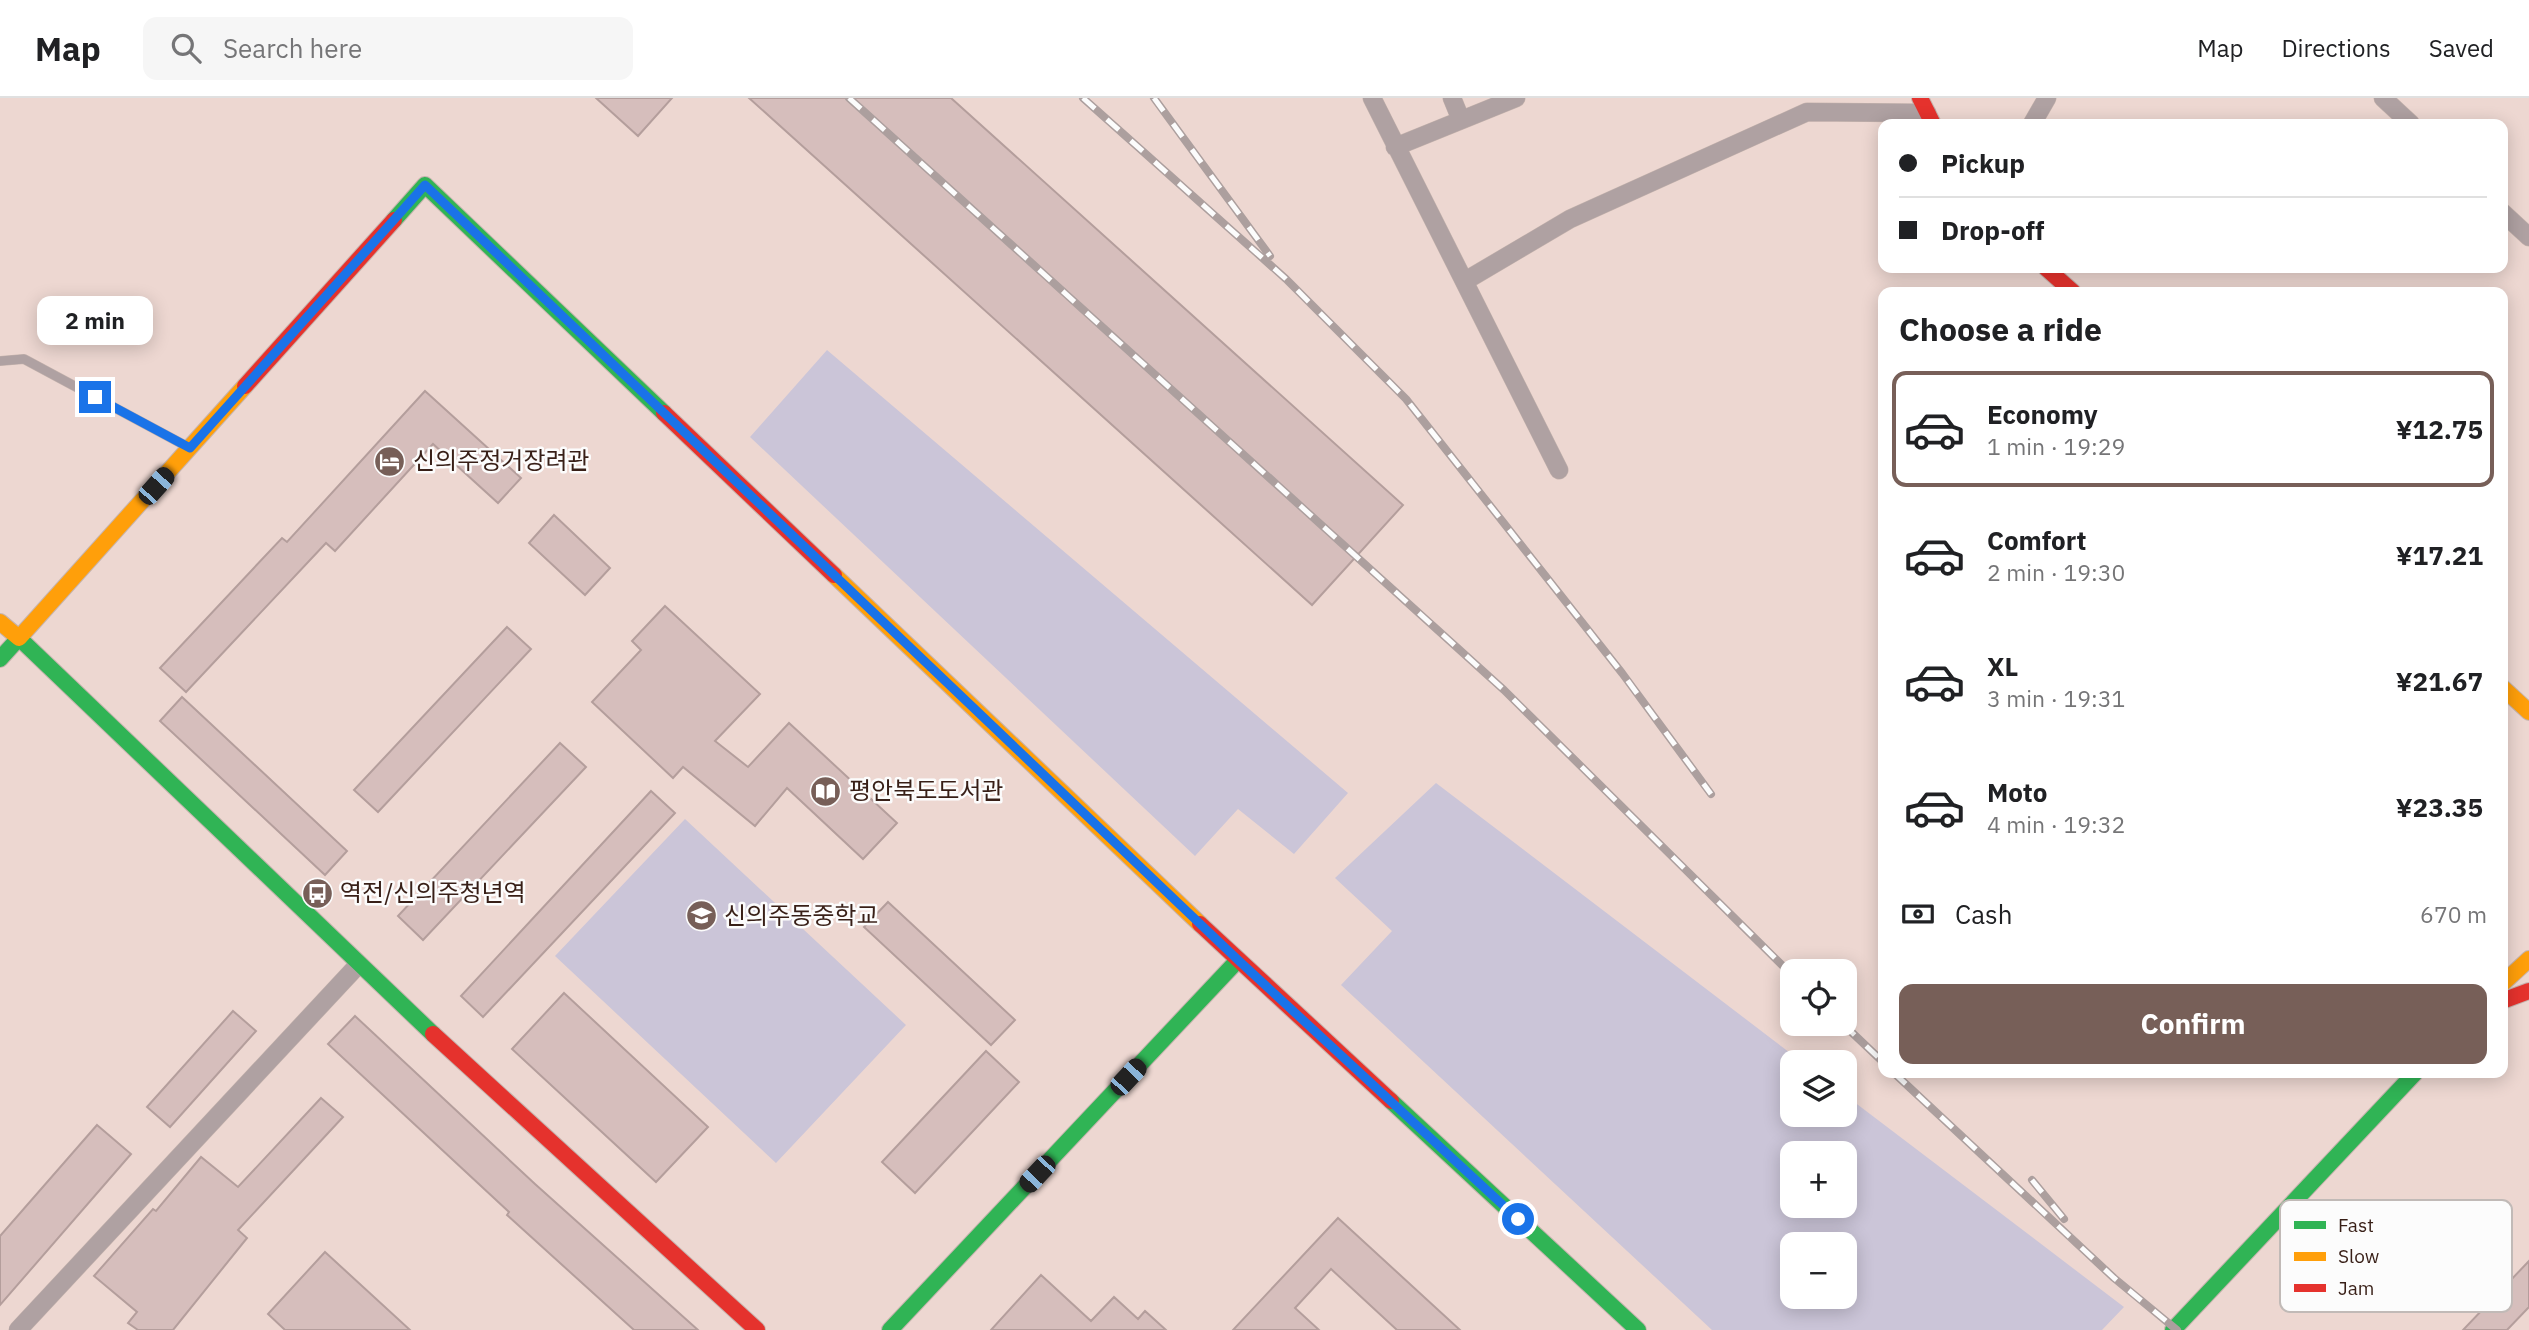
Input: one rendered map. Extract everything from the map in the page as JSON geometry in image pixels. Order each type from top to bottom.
[{"type":"main road","points":[[0,659],[425,185],[1238,960],[1638,1330]]},
{"type":"main road","points":[[2052,273],[2067,287]]},
{"type":"main road","points":[[0,622],[358,965],[757,1330]]},
{"type":"main road","points":[[2508,693],[2529,712]]},
{"type":"main road","points":[[2508,978],[2529,959]]},
{"type":"main road","points":[[890,1330],[1238,960]]},
{"type":"main road","points":[[2508,1000],[2529,991]]},
{"type":"main road","points":[[2295,1200],[2410,1078]]},
{"type":"main road","points":[[2173,1330],[2280,1216]]},
{"type":"street","points":[[1372,98],[1559,470]]},
{"type":"street","points":[[1451,98],[1461,120]]},
{"type":"street","points":[[1395,147],[1516,98]]},
{"type":"street","points":[[2035,119],[2047,98]]},
{"type":"street","points":[[2383,98],[2405,119]]},
{"type":"street","points":[[1465,281],[1570,219],[1807,112],[1927,112]]},
{"type":"street","points":[[2508,218],[2529,237]]},
{"type":"street","points":[[18,1330],[358,965]]},
{"type":"lane","points":[[0,361],[24,359],[190,448]]},
{"type":"shaded area","points":[[827,350],[1348,793],[1294,854],[1238,809],[1195,856],[750,437]]},
{"type":"shaded area","points":[[1436,783],[1786,1050],[1780,1050],[1780,1127],[1857,1127],[1857,1104],[2124,1307],[2102,1330],[1712,1330],[1341,985],[1392,931],[1335,878]]},
{"type":"shaded area","points":[[685,819],[906,1025],[776,1163],[555,956]]},
{"type":"building","points":[[596,98],[672,98],[638,136]]},
{"type":"building","points":[[749,98],[951,98],[1403,505],[1312,605]]},
{"type":"building","points":[[425,391],[521,478],[498,503],[433,444],[335,551],[326,543],[186,692],[160,668],[282,538],[287,542]]},
{"type":"building","points":[[554,515],[610,568],[585,595],[529,543]]},
{"type":"building","points":[[665,606],[760,694],[715,741],[748,767],[789,723],[897,823],[863,859],[787,788],[755,826],[683,767],[673,778],[592,702],[641,650],[632,641]]},
{"type":"building","points":[[507,627],[531,649],[378,812],[354,790]]},
{"type":"building","points":[[182,697],[347,851],[325,875],[160,721]]},
{"type":"building","points":[[560,743],[586,767],[423,940],[398,916]]},
{"type":"building","points":[[651,791],[675,813],[483,1017],[461,996]]},
{"type":"building","points":[[888,902],[1015,1020],[991,1045],[864,927]]},
{"type":"building","points":[[564,993],[708,1127],[656,1182],[512,1049]]},
{"type":"building","points":[[233,1011],[256,1031],[170,1127],[147,1107]]},
{"type":"building","points":[[355,1016],[535,1184],[698,1330],[634,1330],[507,1215],[509,1212],[328,1044]]},
{"type":"building","points":[[986,1051],[1019,1082],[915,1193],[882,1162]]},
{"type":"building","points":[[321,1098],[343,1117],[238,1230],[247,1238],[173,1330],[138,1330],[128,1323],[137,1312],[94,1276],[153,1209],[156,1211],[201,1157],[238,1187]]},
{"type":"building","points":[[97,1125],[131,1154],[0,1305],[0,1236]]},
{"type":"building","points":[[1338,1218],[1460,1330],[1397,1330],[1331,1269],[1295,1308],[1319,1330],[1233,1330]]},
{"type":"building","points":[[325,1252],[410,1330],[285,1330],[268,1314]]},
{"type":"building","points":[[2529,1261],[2529,1307],[2507,1330],[2463,1330],[2480,1312],[2512,1312],[2512,1279]]},
{"type":"building","points":[[1041,1275],[1091,1321],[1114,1297],[1138,1319],[1145,1311],[1166,1330],[991,1330]]},
{"type":"railway","points":[[849,98],[1504,690],[1780,963]]},
{"type":"railway","points":[[1083,98],[1286,279],[1406,399],[1622,673],[1711,794]]},
{"type":"railway","points":[[1154,98],[1270,256]]},
{"type":"railway","points":[[1856,1036],[1878,1057]]},
{"type":"railway","points":[[1899,1078],[2114,1278],[2177,1330]]},
{"type":"railway","points":[[2032,1180],[2064,1219]]},
{"type":"traffic: fast","points":[[394,220],[425,185],[664,413]]},
{"type":"traffic: fast","points":[[0,659],[19,638],[433,1034]]},
{"type":"traffic: fast","points":[[890,1330],[1238,960]]},
{"type":"traffic: fast","points":[[2295,1200],[2410,1078]]},
{"type":"traffic: fast","points":[[1391,1101],[1638,1330]]},
{"type":"traffic: fast","points":[[2173,1330],[2280,1216]]},
{"type":"traffic: slow","points":[[0,622],[19,638],[245,386]]},
{"type":"traffic: slow","points":[[834,575],[1200,924]]},
{"type":"traffic: slow","points":[[2508,693],[2529,712]]},
{"type":"traffic: slow","points":[[2508,978],[2529,959]]},
{"type":"traffic: jam","points":[[1920,98],[1930,119]]},
{"type":"traffic: jam","points":[[245,386],[394,220]]},
{"type":"traffic: jam","points":[[2052,273],[2067,287]]},
{"type":"traffic: jam","points":[[664,413],[834,575]]},
{"type":"traffic: jam","points":[[1200,924],[1391,1101]]},
{"type":"traffic: jam","points":[[2508,999],[2529,991]]},
{"type":"traffic: jam","points":[[433,1034],[757,1330]]},
{"type":"place","name":"신의주정거장려관","points":[[390,461]]},
{"type":"place","name":"평안북도도서관","points":[[826,791]]},
{"type":"place","name":"역전/신의주청년역","points":[[317,893]]},
{"type":"place","name":"신의주동중학교","points":[[701,916]]},
{"type":"route","points":[[95,397],[190,448],[425,185],[1238,960],[1518,1219]]}]
